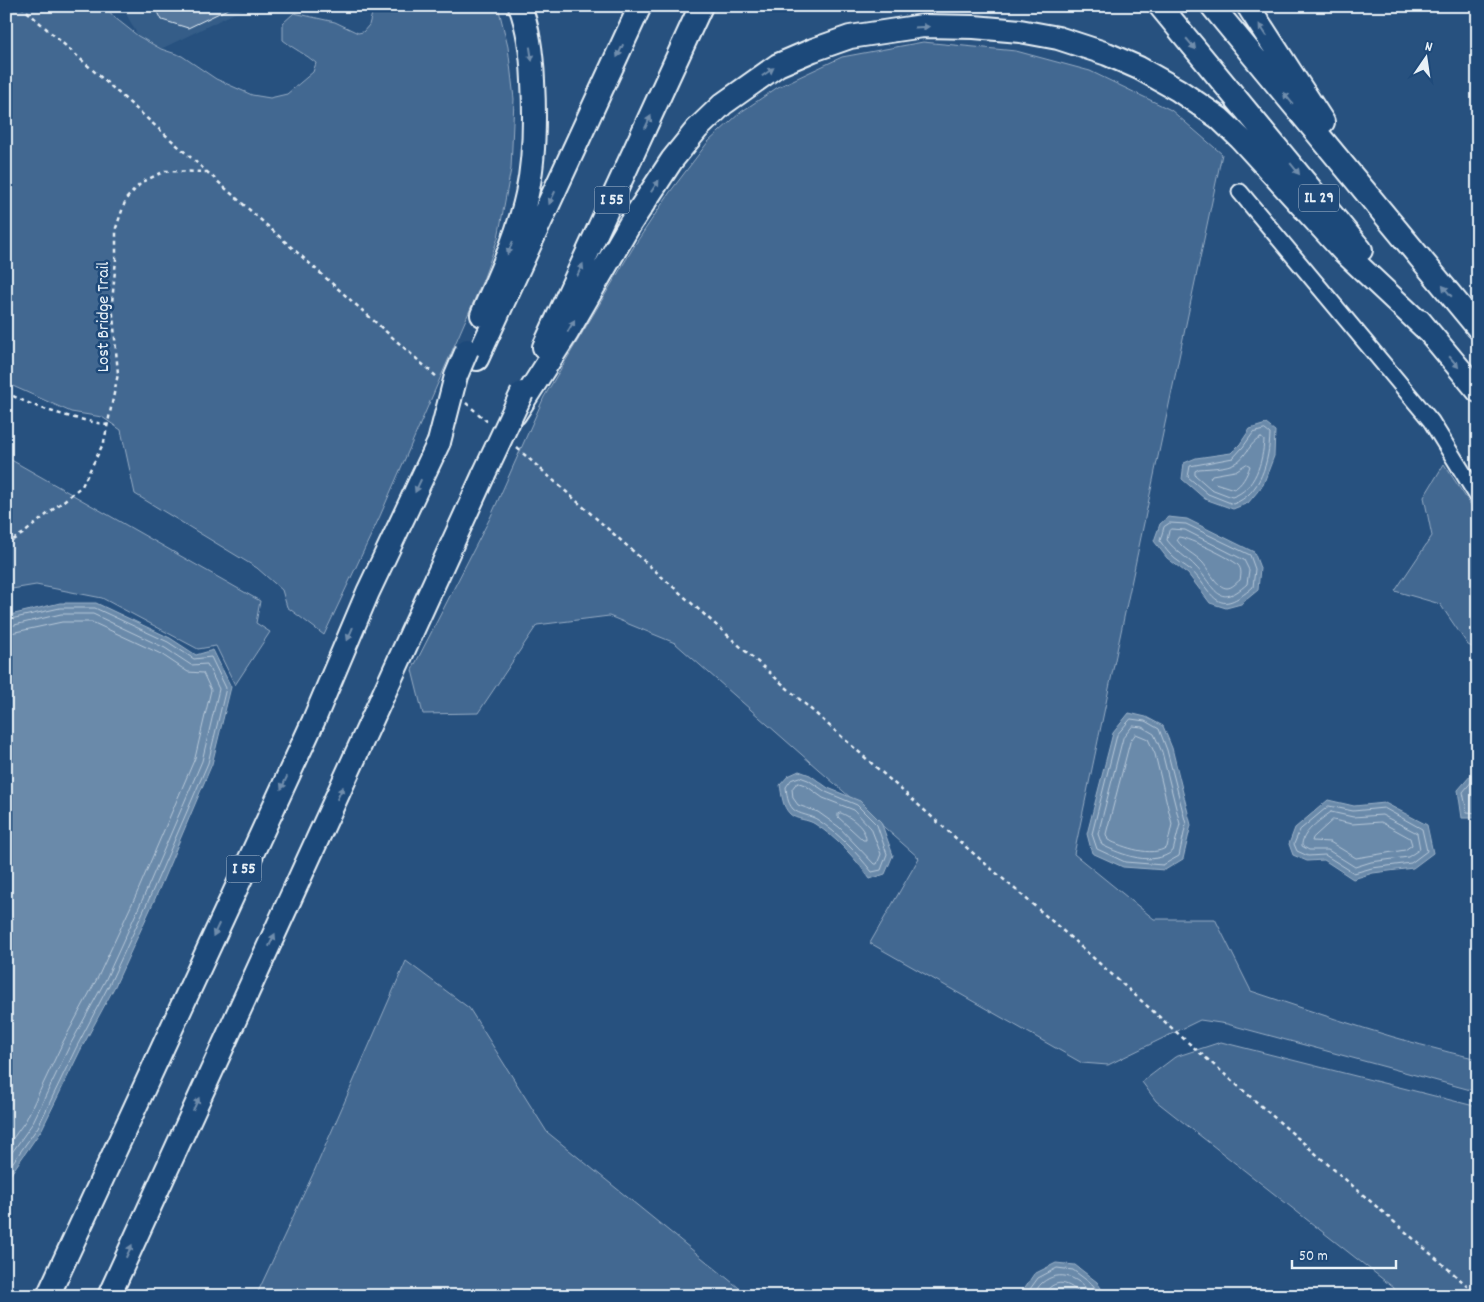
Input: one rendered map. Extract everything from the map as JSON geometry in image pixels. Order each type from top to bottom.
[{"type":"highway","points":[[472,355],[514,237],[527,194],[532,159],[534,97],[532,59],[525,19],[520,6]]},
{"type":"highway","points":[[472,355],[640,6]]},
{"type":"highway","name":"I 55","points":[[108,1296],[502,433],[524,395],[701,6]]},
{"type":"highway","name":"IL 29","points":[[1160,6],[1478,391]]},
{"type":"highway","name":"IL 29","points":[[1212,6],[1478,328]]},
{"type":"highway","points":[[1248,6],[1374,203]]},
{"type":"highway","points":[[524,395],[567,333],[630,224],[672,160],[697,129],[723,104],[778,65],[813,50],[850,37],[924,26],[974,27],[1058,38],[1107,54],[1139,68],[1178,90],[1219,118],[1240,138],[1343,251],[1429,332]]},
{"type":"highway","name":"I 55","points":[[48,1296],[312,722],[368,592],[438,442],[456,376],[472,355]]},
{"type":"street","points":[[1240,192],[1431,421],[1478,497]]},
{"type":"path","points":[[21,6],[438,378]]},
{"type":"path","name":"Lost Bridge Trail","points":[[6,544],[24,533],[82,486],[104,442],[118,374],[112,303],[116,258],[116,228],[126,199],[142,182],[165,171],[207,172]]},
{"type":"path","points":[[6,392],[39,407],[77,419],[107,425]]},
{"type":"path","points":[[460,397],[959,841],[1478,1295]]},
{"type":"shaded area","points":[[6,6],[105,6],[114,17],[138,36],[161,49],[182,56],[216,79],[252,95],[270,98],[287,94],[313,72],[316,63],[283,40],[283,23],[294,13],[335,22],[358,33],[363,32],[369,25],[374,6],[498,6],[508,47],[514,99],[511,169],[498,238],[483,280],[380,516],[324,635],[287,607],[282,590],[257,568],[135,494],[121,430],[102,417],[71,412],[6,383],[6,319],[12,305],[6,279]]},
{"type":"shaded area","points":[[122,6],[249,6],[161,49],[138,36]]},
{"type":"shaded area","points":[[923,42],[1016,51],[1090,71],[1171,110],[1222,154],[1074,854],[1154,919],[1215,919],[1251,991],[1392,1037],[1478,1059],[1478,1092],[1227,1024],[1200,1020],[1108,1065],[1082,1063],[870,943],[919,858],[675,643],[609,616],[537,625],[478,713],[423,714],[412,670],[491,516],[544,397],[636,243],[670,192],[708,142],[741,112],[778,87],[842,57]]},
{"type":"shaded area","points":[[6,457],[260,601],[256,623],[270,632],[235,685],[216,646],[198,649],[102,598],[36,585],[6,590]]},
{"type":"shaded area","points":[[1444,464],[1478,516],[1478,650],[1468,645],[1440,604],[1395,591],[1432,536],[1424,497]]},
{"type":"shaded area","points":[[406,961],[469,1008],[547,1132],[749,1296],[256,1296],[313,1174]]},
{"type":"shaded area","points":[[1221,1042],[1478,1107],[1478,1296],[1396,1296],[1394,1288],[1156,1101],[1142,1082],[1175,1057]]},
{"type":"water","points":[[1266,424],[1275,431],[1274,456],[1263,485],[1248,503],[1233,509],[1205,499],[1182,479],[1184,463],[1196,458],[1231,453],[1250,429]]},
{"type":"water","points":[[1168,517],[1187,519],[1254,552],[1260,568],[1258,590],[1241,604],[1226,608],[1210,603],[1188,574],[1167,558],[1154,541],[1160,524]]},
{"type":"water","points":[[60,603],[96,603],[170,638],[196,655],[213,650],[231,687],[212,764],[154,901],[115,986],[80,1051],[42,1129],[6,1181],[6,616]]},
{"type":"water","points":[[1129,713],[1146,717],[1163,726],[1172,748],[1191,825],[1183,859],[1165,870],[1123,867],[1092,853],[1087,834],[1113,733]]},
{"type":"water","points":[[1478,767],[1478,818],[1462,818],[1458,790]]},
{"type":"water","points":[[799,771],[810,775],[828,788],[860,801],[881,822],[893,855],[885,874],[870,879],[852,856],[831,836],[812,822],[795,817],[787,811],[780,785],[788,776]]},
{"type":"water","points":[[1328,800],[1354,806],[1385,803],[1427,825],[1433,853],[1413,868],[1373,873],[1353,879],[1324,860],[1307,861],[1293,855],[1289,844],[1295,828]]},
{"type":"water","points":[[1056,1263],[1075,1265],[1097,1282],[1106,1296],[1019,1296],[1034,1274]]},
{"type":"building","points":[[155,6],[234,6],[188,28],[162,20]]}]
